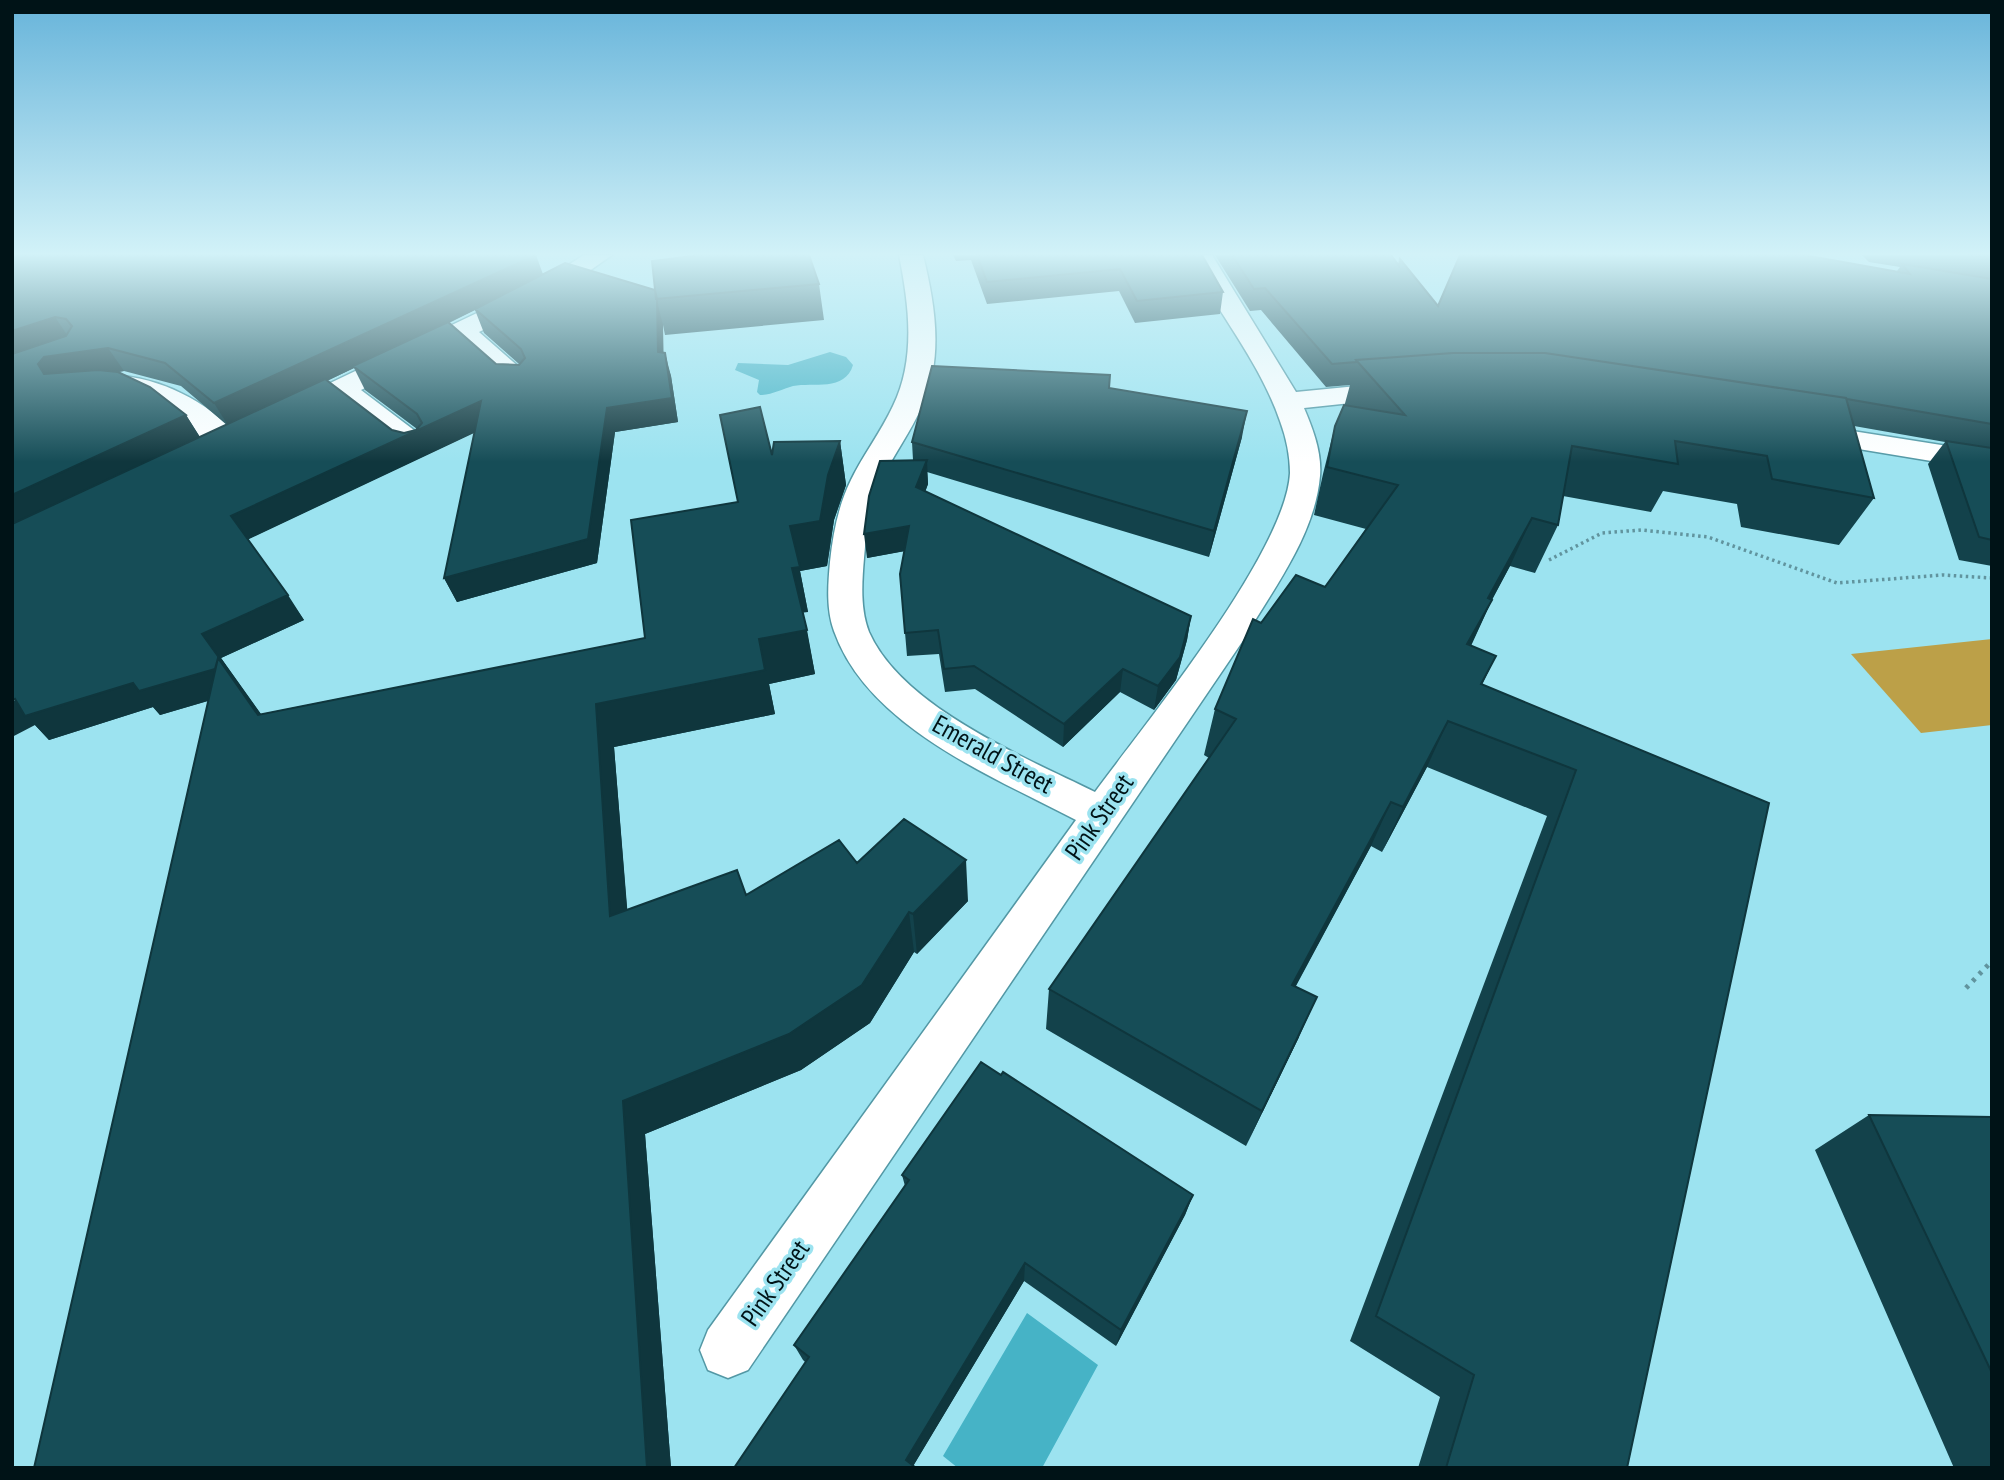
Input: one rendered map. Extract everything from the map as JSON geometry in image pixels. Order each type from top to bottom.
[{"type":"street","points":[[72,389],[123,382],[170,395],[238,438],[475,324]]},
{"type":"street","name":"Emerald Street","points":[[921,324],[922,340],[914,391],[859,495],[849,539],[845,592],[854,637],[883,682],[943,730],[1101,814]]},
{"type":"street","name":"Pink Street","points":[[728,1350],[1229,633],[1271,562],[1294,516],[1305,474],[1302,440],[1288,401],[1242,324]]},
{"type":"street","points":[[461,331],[517,380]]},
{"type":"street","points":[[341,388],[416,446]]},
{"type":"street","points":[[1288,401],[1431,388]]},
{"type":"street","points":[[1776,427],[1992,462]]},
{"type":"path","points":[[1549,560],[1602,533],[1642,530],[1707,537],[1837,583],[1943,575],[1992,578]]},
{"type":"path","points":[[1966,988],[1992,961]]},
{"type":"shaded area","points":[[1992,639],[1992,725],[1921,733],[1851,654]]},
{"type":"water","points":[[830,352],[846,357],[853,365],[843,379],[828,384],[793,386],[760,395],[757,392],[759,380],[735,370],[738,363],[788,365]]},
{"type":"water","points":[[1027,1313],[1098,1365],[1042,1468],[958,1468],[943,1456]]},
{"type":"building","points":[[12,324],[33,324],[12,331]]},
{"type":"building","points":[[70,324],[386,324],[214,403],[165,363],[108,348],[44,357],[38,364],[44,374],[98,370],[118,372],[150,387],[186,415],[12,495],[12,354],[66,336],[72,326]]},
{"type":"building","points":[[444,324],[450,324],[496,364],[519,365],[525,358],[521,349],[492,324],[657,324],[658,352],[665,353],[672,398],[607,408],[588,539],[444,578],[481,401],[231,516],[288,595],[202,634],[225,666],[218,658],[215,669],[139,691],[133,683],[25,716],[15,699],[12,701],[12,524],[325,379],[392,430],[404,433],[416,430],[422,423],[417,414],[353,366]]},
{"type":"building","points":[[1297,324],[1992,324],[1992,424],[1846,398],[1545,353],[1453,353],[1332,364]]},
{"type":"building","points":[[1453,353],[1545,353],[1846,398],[1874,498],[1772,479],[1767,456],[1675,441],[1678,464],[1572,446],[1558,525],[1532,518],[1488,598],[1492,600],[1467,644],[1496,656],[1481,684],[1769,803],[1627,1468],[1446,1468],[1474,1375],[1376,1316],[1576,770],[1448,721],[1403,807],[1391,802],[1292,985],[1317,997],[1262,1111],[1049,989],[1236,719],[1215,709],[1253,619],[1261,623],[1296,575],[1325,587],[1398,485],[1327,467],[1335,426],[1344,405],[1405,415],[1356,360]]},
{"type":"building","points":[[932,366],[1110,375],[1109,388],[1247,411],[1214,531],[912,442]]},
{"type":"building","points":[[760,407],[772,455],[774,442],[840,441],[828,475],[820,521],[790,526],[800,567],[792,568],[807,630],[759,639],[765,670],[596,704],[610,916],[737,870],[746,895],[839,840],[857,863],[904,819],[966,860],[913,914],[909,912],[862,985],[789,1034],[623,1101],[647,1468],[34,1468],[218,658],[258,715],[645,638],[631,520],[738,502],[720,415]]},
{"type":"building","points":[[1946,441],[1992,448],[1992,540],[1979,537]]},
{"type":"building","points":[[927,460],[916,487],[1191,616],[1180,657],[1158,686],[1123,669],[1064,724],[974,666],[944,669],[938,630],[905,633],[900,574],[909,526],[864,534],[869,496],[880,461]]},
{"type":"building","points":[[981,1062],[1001,1075],[1003,1072],[1193,1195],[1121,1330],[1025,1263],[906,1460],[916,1468],[734,1468],[809,1357],[794,1345],[909,1180],[902,1175]]},
{"type":"building","points":[[1869,1115],[1992,1117],[1992,1373]]}]
